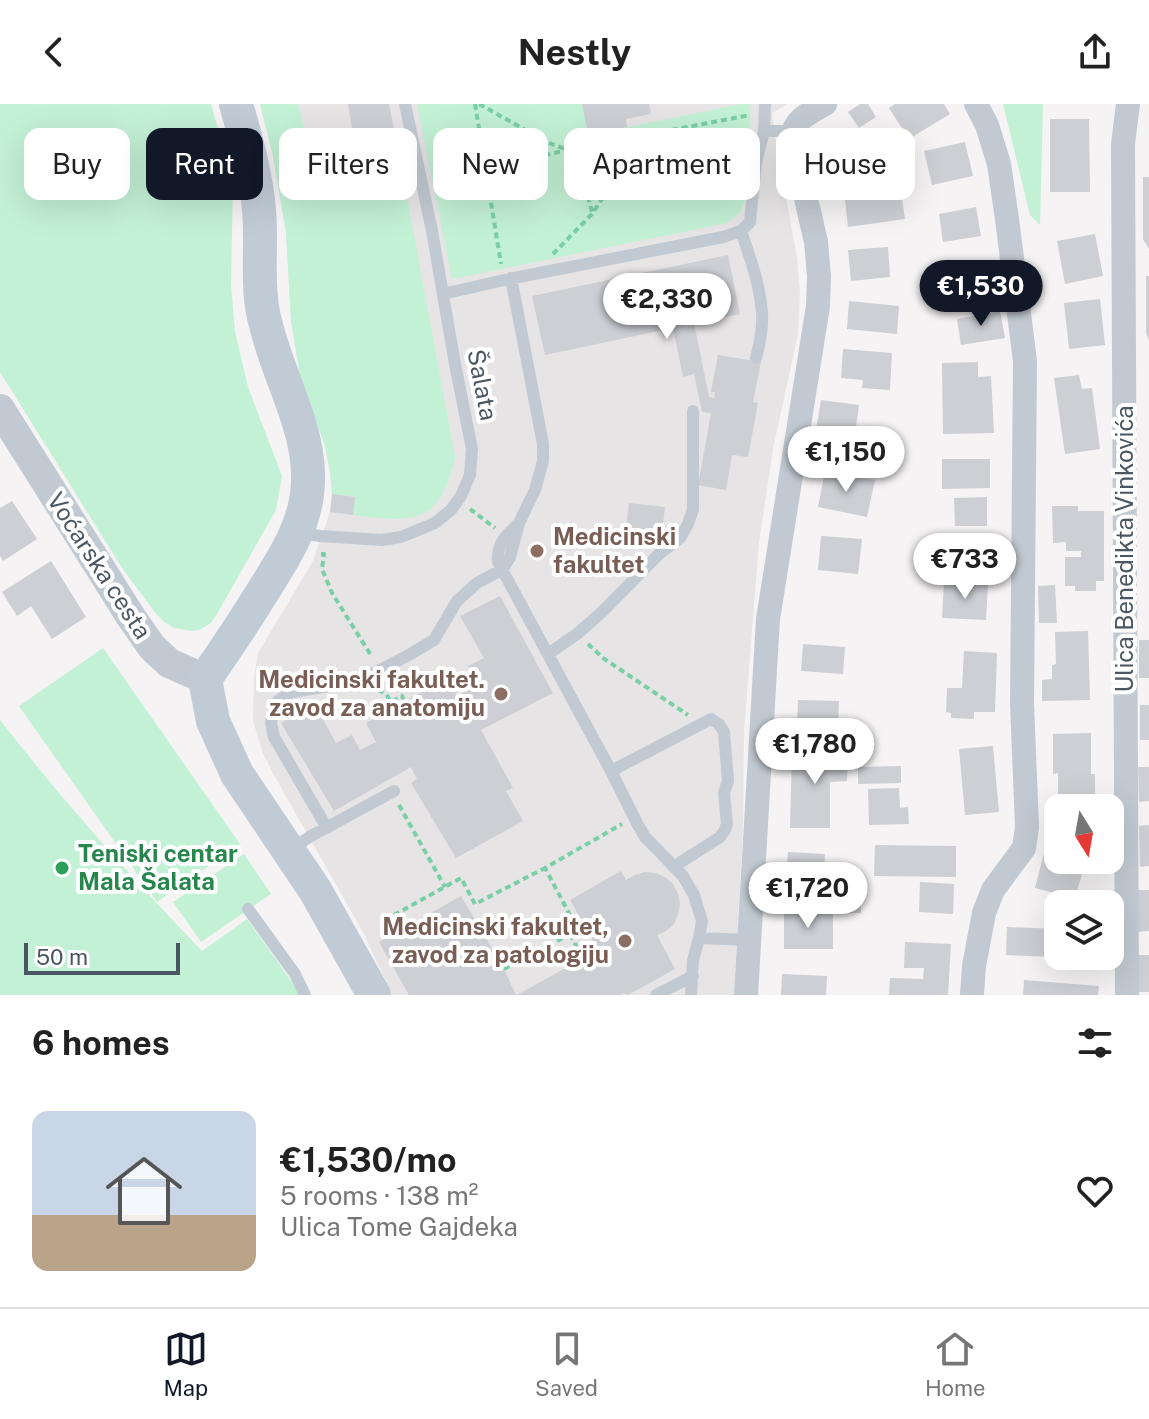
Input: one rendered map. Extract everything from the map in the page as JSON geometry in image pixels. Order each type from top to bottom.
[{"type":"main road","points":[[236,104],[251,156],[259,211],[259,268],[264,320],[304,445],[307,469],[303,515],[306,545],[256,604],[205,679],[213,721],[237,774],[315,890],[373,995]]},
{"type":"street","points":[[795,128],[800,118],[825,104]]},
{"type":"street","points":[[972,995],[984,913],[993,890],[1024,848],[1027,827],[1022,704],[1025,361],[999,164],[987,125],[976,104]]},
{"type":"street","name":"Ulica Benedikta Vinkovića","points":[[1127,995],[1123,144],[1128,104]]},
{"type":"street","points":[[746,995],[768,619],[818,306],[816,242],[806,200]]},
{"type":"street","name":"Voćarska cesta","points":[[0,409],[152,647],[169,663],[205,679]]},
{"type":"lane","name":"Šalata","points":[[405,104],[472,449],[470,475],[459,500]]},
{"type":"lane","points":[[443,294],[741,231],[750,222],[766,108]]},
{"type":"lane","points":[[764,131],[776,131]]},
{"type":"lane","points":[[741,231],[762,312],[762,333],[756,358]]},
{"type":"lane","points":[[327,828],[274,737],[271,723],[278,701],[293,692],[353,682],[434,640],[457,601],[477,583],[503,569],[510,557],[519,523],[535,490],[543,461],[543,444],[508,279]]},
{"type":"lane","points":[[548,654],[577,634],[659,554],[680,538],[693,509],[693,411]]},
{"type":"lane","points":[[306,545],[320,536],[382,540],[401,537],[435,523],[459,500]]},
{"type":"lane","points":[[519,523],[505,535],[497,554],[498,562],[645,837],[683,876],[698,908],[702,921],[693,960],[691,995]]},
{"type":"lane","points":[[611,771],[711,719],[719,724],[724,732],[728,781],[724,793],[727,824],[720,837],[675,866]]},
{"type":"lane","points":[[289,851],[393,792]]},
{"type":"lane","points":[[248,909],[295,974],[305,995]]},
{"type":"lane","points":[[699,938],[749,940]]},
{"type":"lane","points":[[656,995],[693,976]]},
{"type":"path","points":[[477,104],[564,149]]},
{"type":"path","points":[[477,104],[480,128]]},
{"type":"path","points":[[676,128],[766,108]]},
{"type":"path","points":[[492,200],[508,279]]},
{"type":"path","points":[[588,200],[592,214]]},
{"type":"path","points":[[538,273],[601,200]]},
{"type":"path","points":[[459,500],[505,535]]},
{"type":"path","points":[[306,545],[324,554],[322,569],[332,593],[381,670]]},
{"type":"path","points":[[577,634],[603,658],[701,724]]},
{"type":"path","points":[[386,694],[391,702],[402,696],[404,701]]},
{"type":"path","points":[[393,792],[445,887]]},
{"type":"path","points":[[394,915],[461,878],[475,904],[634,817]]},
{"type":"path","points":[[504,969],[578,930],[545,868]]},
{"type":"path","points":[[570,934],[583,959]]},
{"type":"shaded area","name":"Medicinski fakultet","points":[[260,104],[788,104],[772,113],[776,142],[776,200],[786,200],[797,258],[800,294],[798,334],[773,449],[759,542],[744,732],[743,830],[734,995],[392,995],[364,934],[263,753],[253,721],[254,677],[258,653],[313,561],[330,512],[332,494],[325,446],[300,375],[291,321],[286,232],[281,200],[417,200],[417,128],[279,128],[279,191]]},
{"type":"green space","points":[[0,104],[211,104],[218,128],[146,128],[146,200],[233,200],[231,284],[235,332],[248,387],[282,476],[276,510],[211,623],[192,631],[174,628],[154,611],[122,568],[0,372]]},
{"type":"green space","points":[[260,104],[298,104],[304,128],[279,128],[279,191]]},
{"type":"green space","points":[[417,104],[582,104],[587,128],[564,128],[564,200],[746,200],[740,212],[727,223],[452,279],[436,200],[548,200],[548,128],[433,128],[433,184]]},
{"type":"green space","points":[[741,104],[750,104],[749,128],[623,128]]},
{"type":"green space","points":[[1003,104],[1043,104],[1040,225],[1030,215]]},
{"type":"green space","points":[[281,200],[407,200],[455,457],[441,496],[421,514],[392,519],[353,515],[355,497],[332,494],[325,446],[300,375],[291,321],[286,232]]},
{"type":"green space","points":[[103,648],[240,844],[157,902],[19,706]]},
{"type":"green space","name":"Teniski centar Mala Šalata","points":[[0,720],[98,838],[202,951],[247,919],[301,995],[0,995]]},
{"type":"green space","points":[[244,854],[271,894],[201,942],[173,902]]},
{"type":"building","points":[[348,104],[389,104],[394,128],[352,128]]},
{"type":"building","points":[[582,104],[649,104],[651,114],[626,119],[627,127],[587,128]]},
{"type":"building","points":[[860,104],[868,104],[876,117],[859,128],[848,112]]},
{"type":"building","points":[[895,104],[944,104],[950,114],[915,135],[915,128],[902,128],[889,108]]},
{"type":"building","points":[[1050,119],[1089,119],[1090,192],[1050,192]]},
{"type":"building","points":[[965,142],[973,176],[932,185],[924,151]]},
{"type":"building","points":[[1143,177],[1149,177],[1149,249],[1143,239]]},
{"type":"building","points":[[845,200],[902,200],[905,219],[848,227]]},
{"type":"building","points":[[976,207],[981,236],[943,242],[939,214]]},
{"type":"building","points":[[1095,234],[1103,276],[1065,284],[1057,241]]},
{"type":"building","points":[[888,247],[890,277],[851,281],[848,250]]},
{"type":"building","points":[[728,255],[740,314],[694,323],[709,397],[714,398],[715,392],[711,392],[718,355],[761,362],[753,402],[758,403],[748,457],[732,455],[726,490],[698,485],[711,413],[702,412],[694,374],[683,377],[673,328],[545,355],[532,296]]},
{"type":"building","points":[[984,260],[989,289],[957,294],[953,265]]},
{"type":"building","points":[[1146,276],[1149,276],[1149,341],[1146,333]]},
{"type":"building","points":[[1100,299],[1105,345],[1069,349],[1064,303]]},
{"type":"building","points":[[849,301],[899,306],[897,334],[847,329]]},
{"type":"building","points":[[1000,311],[1005,338],[961,345],[957,319]]},
{"type":"building","points":[[843,349],[892,353],[890,390],[862,388],[863,380],[841,378]]},
{"type":"building","points":[[978,362],[978,377],[991,376],[994,433],[943,434],[942,363]]},
{"type":"building","points":[[1079,375],[1082,389],[1092,388],[1100,449],[1065,454],[1054,378]]},
{"type":"building","points":[[821,400],[859,405],[854,442],[815,436]]},
{"type":"building","points":[[942,459],[990,459],[990,488],[942,489]]},
{"type":"building","points":[[825,471],[875,480],[867,517],[818,507]]},
{"type":"building","points":[[332,494],[355,497],[353,515],[330,512]]},
{"type":"building","points":[[987,497],[987,526],[955,526],[954,498]]},
{"type":"building","points":[[12,501],[37,539],[3,561],[0,556],[0,508]]},
{"type":"building","points":[[629,503],[665,507],[661,542],[625,537]]},
{"type":"building","points":[[1052,506],[1078,506],[1078,511],[1104,511],[1104,581],[1096,581],[1096,591],[1075,591],[1075,586],[1065,586],[1065,557],[1081,557],[1081,551],[1066,551],[1066,542],[1053,543]]},
{"type":"building","points":[[821,536],[862,539],[858,574],[818,570]]},
{"type":"building","points":[[51,561],[86,617],[52,639],[31,606],[17,616],[2,592]]},
{"type":"building","points":[[944,582],[988,584],[986,620],[942,618]]},
{"type":"building","points":[[1055,585],[1057,623],[1039,623],[1038,586]]},
{"type":"building","points":[[500,596],[553,693],[481,730],[513,788],[506,791],[523,821],[456,858],[411,783],[417,779],[411,767],[334,811],[281,723],[314,703],[336,743],[352,735],[360,750],[376,742],[366,723],[404,701],[451,678],[457,696],[477,685],[468,666],[484,658],[460,616]]},
{"type":"building","points":[[1088,631],[1090,700],[1042,701],[1042,680],[1052,679],[1052,665],[1056,664],[1055,632]]},
{"type":"building","points":[[1139,640],[1149,640],[1149,678],[1139,678]]},
{"type":"building","points":[[803,644],[845,647],[843,674],[801,671]]},
{"type":"building","points":[[964,651],[997,653],[995,712],[974,712],[974,719],[951,718],[951,713],[946,712],[947,688],[962,688]]},
{"type":"building","points":[[798,700],[839,701],[838,727],[797,726]]},
{"type":"building","points":[[1140,705],[1149,705],[1149,740],[1140,740]]},
{"type":"building","points":[[1091,733],[1091,774],[1095,774],[1095,794],[1058,794],[1058,773],[1053,774],[1053,734]]},
{"type":"building","points":[[993,746],[999,812],[965,815],[959,749]]},
{"type":"building","points":[[792,751],[848,751],[847,781],[830,782],[830,828],[790,828]]},
{"type":"building","points":[[901,766],[901,783],[858,784],[858,767]]},
{"type":"building","points":[[1138,767],[1149,767],[1149,801],[1139,802]]},
{"type":"building","points":[[899,788],[900,808],[908,807],[909,824],[869,825],[868,789]]},
{"type":"building","points":[[1149,825],[1149,866],[1140,867],[1139,826]]},
{"type":"building","points":[[875,845],[956,846],[956,877],[874,876]]},
{"type":"building","points":[[788,852],[825,854],[823,888],[785,886]]},
{"type":"building","points":[[1044,853],[1044,874],[1082,874],[1077,890],[1035,888]]},
{"type":"building","points":[[621,871],[626,880],[645,872],[656,873],[673,884],[680,904],[678,914],[674,924],[657,935],[675,969],[628,995],[517,995],[598,950],[570,900]]},
{"type":"building","points":[[833,879],[861,879],[861,913],[840,913],[840,896],[833,897]]},
{"type":"building","points":[[920,882],[954,884],[953,914],[919,912]]},
{"type":"building","points":[[1136,890],[1149,890],[1149,931],[1137,932]]},
{"type":"building","points":[[461,896],[516,995],[409,995],[379,942]]},
{"type":"building","points":[[784,912],[833,912],[833,949],[784,949]]},
{"type":"building","points":[[1007,927],[1044,928],[1044,956],[1006,955]]},
{"type":"building","points":[[905,942],[951,944],[948,995],[889,995],[890,978],[923,979],[924,968],[904,968]]},
{"type":"building","points":[[1136,955],[1149,955],[1149,992],[1137,992]]},
{"type":"building","points":[[782,974],[827,976],[826,995],[781,995]]},
{"type":"building","points":[[1024,980],[1099,986],[1098,995],[1023,995]]},
{"type":"place","name":"Medicinski fakultet","points":[[537,551]]},
{"type":"place","name":"Medicinski fakultet. zavod za anatomiju","points":[[501,694]]},
{"type":"place","name":"Teniski centar Mala Šalata","points":[[62,868]]},
{"type":"place","name":"Medicinski fakultet, zavod za patologiju","points":[[625,941]]}]
